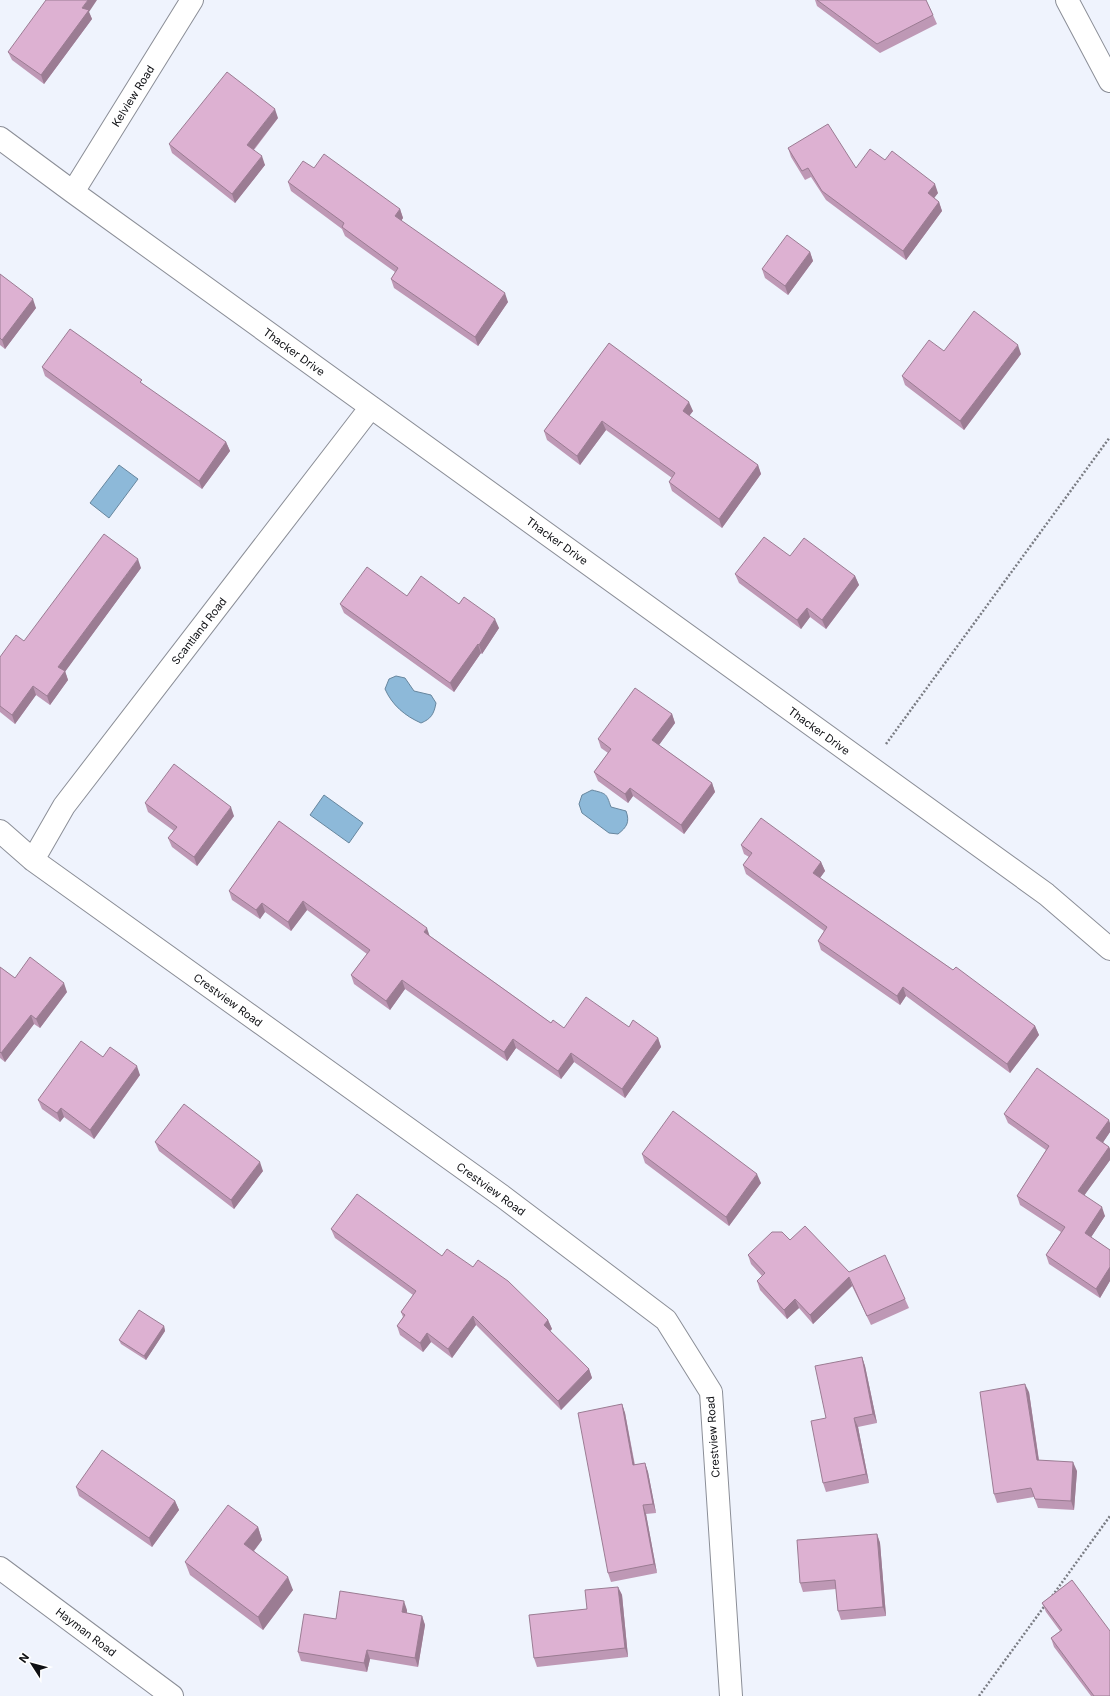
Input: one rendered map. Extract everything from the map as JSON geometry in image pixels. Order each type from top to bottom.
[{"type":"street","name":"Kelview Road","points":[[73,192],[192,0]]},
{"type":"street","points":[[1067,0],[1110,81]]},
{"type":"street","name":"Thacker Drive","points":[[0,138],[371,408],[1046,894],[1110,949]]},
{"type":"street","name":"Scantland Road","points":[[33,860],[64,806],[371,408]]},
{"type":"street","name":"Crestview Road","points":[[0,831],[33,860],[502,1196],[666,1320],[711,1392],[731,1696]]},
{"type":"street","name":"Hayman Road","points":[[0,1568],[172,1696]]},
{"type":"path","points":[[869,767],[1110,437]]},
{"type":"path","points":[[979,1696],[1110,1516]]},
{"type":"water","points":[[119,465],[138,479],[109,518],[90,503]]},
{"type":"water","points":[[396,676],[405,678],[414,691],[431,695],[436,703],[430,718],[421,723],[404,713],[395,705],[385,689],[389,679]]},
{"type":"water","points":[[592,790],[601,792],[605,795],[611,807],[626,811],[628,818],[627,824],[618,834],[609,833],[582,813],[579,804],[582,795]]},
{"type":"water","points":[[324,795],[363,823],[349,843],[310,815]]},
{"type":"building","points":[[46,0],[88,0],[82,8],[89,10],[41,75],[8,52]]},
{"type":"building","points":[[817,0],[926,0],[933,15],[877,44]]},
{"type":"building","points":[[227,72],[275,109],[247,145],[262,156],[232,194],[169,144]]},
{"type":"building","points":[[828,124],[856,168],[870,149],[885,160],[892,151],[935,184],[928,193],[939,202],[903,251],[822,191],[808,168],[802,171],[788,148]]},
{"type":"building","points":[[324,154],[400,209],[395,216],[505,293],[475,337],[391,279],[398,268],[342,227],[344,223],[288,182],[303,161],[314,168]]},
{"type":"building","points":[[787,235],[810,252],[785,286],[762,269]]},
{"type":"building","points":[[0,274],[33,299],[2,340],[0,338]]},
{"type":"building","points":[[974,311],[1018,345],[960,421],[902,376],[929,340],[944,351]]},
{"type":"building","points":[[70,329],[142,380],[140,382],[226,442],[199,481],[42,367]]},
{"type":"building","points":[[609,343],[689,402],[683,411],[758,465],[719,519],[669,482],[675,473],[602,421],[577,456],[544,431]]},
{"type":"building","points":[[104,534],[138,559],[58,667],[65,671],[47,696],[33,686],[12,715],[0,706],[0,657],[16,635],[24,641]]},
{"type":"building","points":[[764,537],[790,556],[804,538],[855,576],[822,620],[807,608],[797,620],[735,574]]},
{"type":"building","points":[[367,567],[407,596],[421,576],[459,604],[464,597],[495,619],[479,645],[478,644],[450,683],[340,604]]},
{"type":"building","points":[[635,688],[672,714],[652,740],[712,783],[681,825],[630,788],[625,794],[594,772],[611,749],[598,739]]},
{"type":"building","points":[[174,764],[231,807],[194,857],[168,838],[177,827],[145,803]]},
{"type":"building","points":[[761,818],[821,862],[813,873],[953,970],[956,967],[1035,1026],[1007,1064],[903,987],[897,996],[818,941],[827,927],[743,865],[752,853],[741,845]]},
{"type":"building","points":[[279,821],[427,928],[424,932],[551,1023],[553,1020],[564,1028],[586,997],[629,1027],[633,1020],[658,1038],[622,1089],[571,1053],[558,1071],[513,1039],[504,1052],[402,980],[386,1001],[351,975],[370,950],[303,901],[288,922],[262,903],[256,910],[229,891]]},
{"type":"building","points":[[30,957],[64,983],[36,1019],[31,1015],[1,1053],[0,967],[15,978]]},
{"type":"building","points":[[81,1041],[103,1057],[110,1047],[137,1066],[90,1130],[61,1108],[57,1113],[38,1100]]},
{"type":"building","points":[[1037,1068],[1109,1120],[1096,1138],[1109,1147],[1078,1191],[1102,1207],[1085,1233],[1110,1250],[1110,1267],[1096,1289],[1046,1255],[1065,1227],[1017,1196],[1049,1146],[1004,1114]]},
{"type":"building","points":[[184,1104],[260,1162],[231,1200],[155,1142]]},
{"type":"building","points":[[673,1111],[757,1174],[726,1217],[642,1154]]},
{"type":"building","points":[[357,1194],[442,1256],[447,1249],[473,1267],[478,1260],[508,1281],[548,1320],[544,1325],[589,1369],[558,1401],[473,1316],[448,1349],[427,1333],[420,1343],[397,1326],[405,1315],[401,1312],[416,1291],[331,1229]]},
{"type":"building","points":[[805,1226],[849,1272],[885,1255],[905,1299],[867,1316],[849,1277],[810,1315],[795,1299],[784,1310],[757,1281],[765,1273],[748,1255],[772,1232],[782,1232],[790,1240]]},
{"type":"building","points":[[139,1310],[164,1326],[144,1356],[119,1340]]},
{"type":"building","points":[[862,1357],[873,1414],[854,1418],[866,1474],[823,1483],[811,1421],[826,1418],[815,1366]]},
{"type":"building","points":[[1025,1384],[1037,1460],[1073,1462],[1071,1501],[1035,1499],[1031,1488],[994,1494],[980,1392]]},
{"type":"building","points":[[622,1404],[633,1465],[645,1463],[653,1504],[643,1505],[654,1564],[608,1573],[578,1413]]},
{"type":"building","points":[[102,1450],[175,1501],[149,1538],[76,1487]]},
{"type":"building","points":[[228,1505],[258,1527],[244,1544],[288,1577],[258,1617],[185,1562]]},
{"type":"building","points":[[877,1534],[883,1607],[838,1611],[835,1580],[800,1583],[797,1540]]},
{"type":"building","points":[[1072,1580],[1110,1631],[1110,1696],[1094,1696],[1051,1638],[1062,1630],[1042,1603]]},
{"type":"building","points":[[618,1587],[625,1648],[534,1658],[529,1615],[587,1609],[585,1590]]},
{"type":"building","points":[[340,1591],[404,1601],[402,1612],[422,1616],[415,1658],[367,1650],[364,1663],[298,1652],[304,1614],[336,1619]]}]
